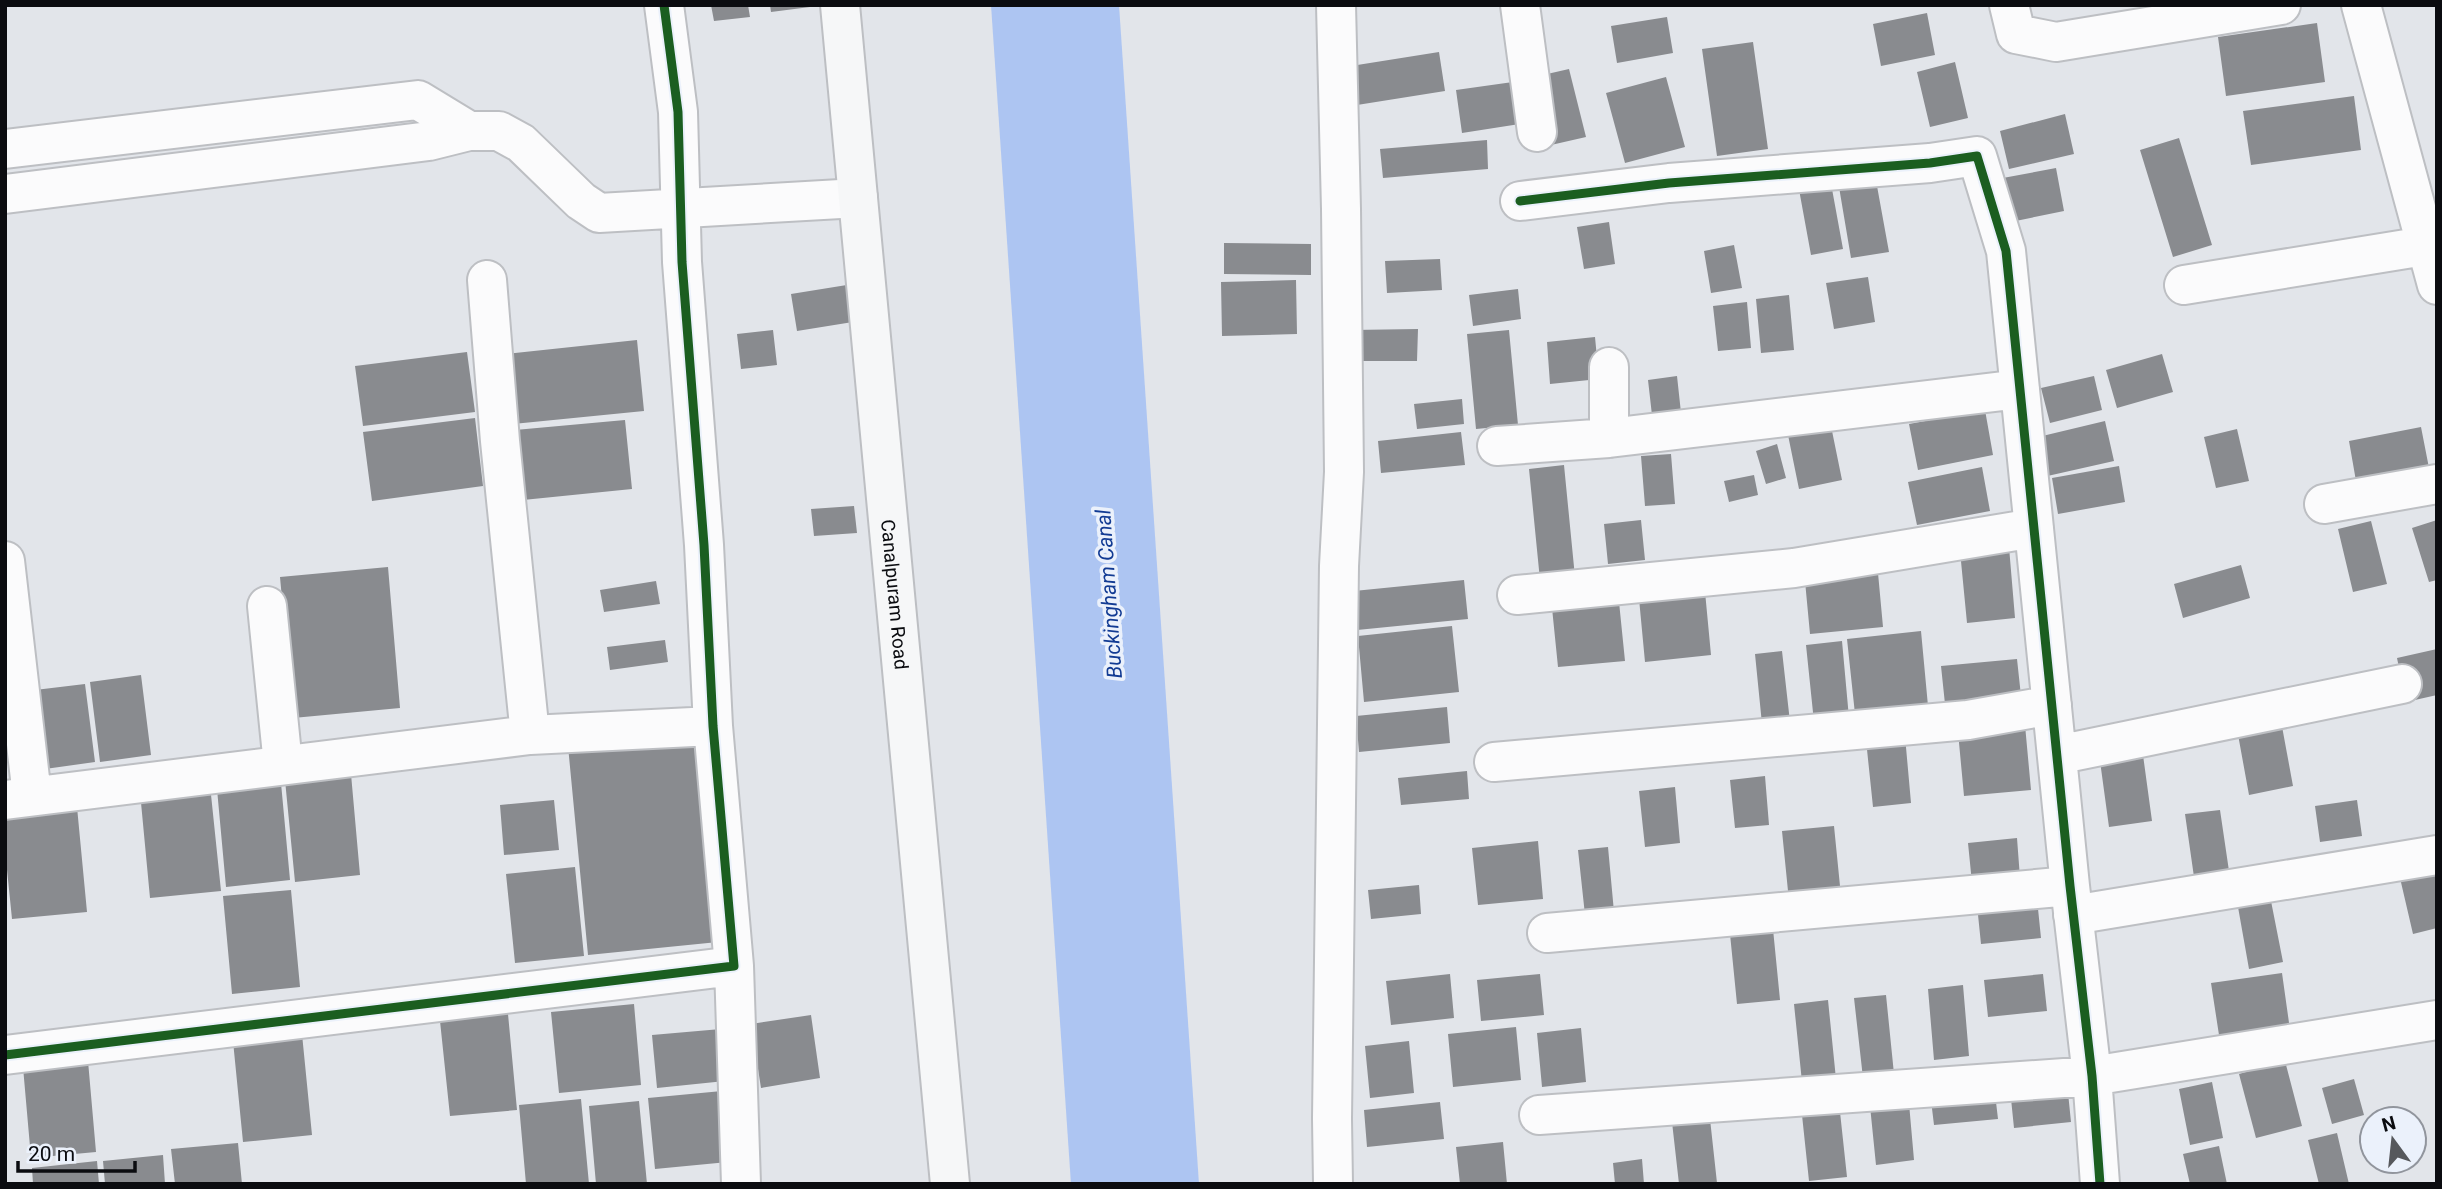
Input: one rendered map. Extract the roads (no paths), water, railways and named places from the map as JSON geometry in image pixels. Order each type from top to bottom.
[{"type":"street","points":[[664,5],[678,112],[682,262],[703,532],[713,726],[734,966],[741,1184]]},
{"type":"street","name":"Canalpuram Road","points":[[840,5],[950,1184]]},
{"type":"street","points":[[1333,1184],[1339,566],[1344,472],[1336,5]]},
{"type":"street","points":[[1520,5],[1537,132]]},
{"type":"street","points":[[2009,5],[2016,34],[2056,42],[2281,5]]},
{"type":"street","points":[[2361,5],[2432,245],[2437,285]]},
{"type":"street","points":[[5,149],[418,100],[470,131]]},
{"type":"street","points":[[5,194],[429,141],[470,131],[499,131],[521,143],[581,201],[599,213],[858,198]]},
{"type":"street","points":[[1520,201],[1669,183],[1930,163],[1977,156],[2006,251],[2071,901],[2092,1076],[2100,1184]]},
{"type":"street","points":[[2185,285],[2432,245]]},
{"type":"street","points":[[487,280],[500,441],[530,734]]},
{"type":"street","points":[[1609,367],[1609,438]]},
{"type":"street","points":[[1497,446],[1609,438],[2020,389]]},
{"type":"street","points":[[2324,504],[2437,484]]},
{"type":"street","points":[[1517,595],[1794,568],[2034,528]]},
{"type":"street","points":[[5,561],[19,798],[530,734],[713,726]]},
{"type":"street","points":[[267,606],[283,765]]},
{"type":"street","points":[[2057,755],[2402,684]]},
{"type":"street","points":[[1494,762],[1968,720],[2052,705]]},
{"type":"street","points":[[1547,933],[2071,901],[2437,855]]},
{"type":"street","points":[[5,1055],[734,966]]},
{"type":"street","points":[[1539,1115],[2092,1076],[2437,1020]]},
{"type":"water","name":"Buckingham Canal","points":[[991,5],[1119,5],[1199,1184],[1071,1184]]}]
